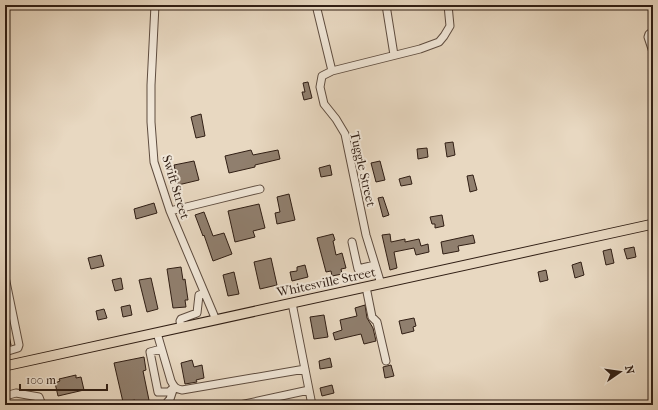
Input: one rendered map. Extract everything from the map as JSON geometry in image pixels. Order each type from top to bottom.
[{"type":"main road","name":"Whitesville Street","points":[[5,366],[653,224]]},
{"type":"street","name":"Swift Street","points":[[155,5],[151,85],[151,122],[154,162],[170,211],[216,320]]},
{"type":"street","points":[[316,5],[332,71],[420,49],[439,42],[450,26],[448,5]]},
{"type":"street","points":[[386,5],[394,55]]},
{"type":"street","points":[[653,31],[648,37],[653,52]]},
{"type":"street","name":"Tuggle Street","points":[[332,71],[322,76],[320,87],[324,104],[336,119],[345,134],[366,235],[380,284]]},
{"type":"street","points":[[170,211],[260,189]]},
{"type":"street","points":[[352,242],[358,269],[375,265]]},
{"type":"street","points":[[5,278],[19,345],[15,350],[5,352]]},
{"type":"street","points":[[366,287],[372,317],[377,322],[386,361]]},
{"type":"street","points":[[181,327],[181,319],[197,313],[199,295],[204,293]]},
{"type":"street","points":[[292,303],[312,405]]},
{"type":"street","points":[[157,333],[171,381],[177,389],[182,390],[305,369]]},
{"type":"street","points":[[162,350],[150,352],[158,392],[169,392],[174,387]]},
{"type":"street","points":[[165,405],[170,399],[174,387]]},
{"type":"street","points":[[240,405],[309,390]]},
{"type":"street","points":[[5,396],[16,393],[39,397],[42,405]]},
{"type":"building","points":[[308,82],[312,98],[304,100],[302,92],[305,92],[303,83]]},
{"type":"building","points":[[201,114],[205,136],[196,138],[191,117]]},
{"type":"building","points":[[453,142],[455,155],[447,157],[445,143]]},
{"type":"building","points":[[427,148],[428,157],[418,159],[417,149]]},
{"type":"building","points":[[251,150],[253,155],[278,150],[280,159],[229,173],[225,156]]},
{"type":"building","points":[[194,161],[199,180],[178,185],[174,165]]},
{"type":"building","points":[[380,161],[385,180],[376,182],[371,163]]},
{"type":"building","points":[[330,165],[332,175],[321,177],[319,168]]},
{"type":"building","points":[[473,175],[477,190],[470,192],[467,176]]},
{"type":"building","points":[[410,176],[412,184],[401,186],[399,179]]},
{"type":"building","points":[[289,194],[295,220],[277,224],[275,213],[280,212],[277,197]]},
{"type":"building","points":[[383,197],[389,215],[383,217],[378,198]]},
{"type":"building","points":[[154,203],[157,213],[136,219],[134,209]]},
{"type":"building","points":[[259,204],[265,228],[253,231],[255,237],[235,242],[228,211]]},
{"type":"building","points":[[204,212],[213,236],[224,233],[232,254],[213,261],[195,215]]},
{"type":"building","points":[[442,215],[444,226],[435,228],[435,224],[432,224],[430,217]]},
{"type":"building","points":[[333,234],[336,255],[342,253],[346,268],[341,269],[342,274],[332,276],[331,271],[326,272],[317,238]]},
{"type":"building","points":[[390,234],[391,242],[405,239],[405,242],[419,239],[421,246],[428,244],[429,252],[416,255],[414,248],[394,252],[397,268],[390,270],[382,235]]},
{"type":"building","points":[[473,235],[475,243],[458,246],[459,251],[443,254],[441,242]]},
{"type":"building","points":[[634,247],[636,257],[627,259],[624,249]]},
{"type":"building","points":[[611,249],[614,263],[606,265],[603,251]]},
{"type":"building","points":[[101,255],[104,266],[91,269],[88,258]]},
{"type":"building","points":[[271,258],[277,285],[260,289],[254,262]]},
{"type":"building","points":[[581,262],[584,275],[575,278],[572,265]]},
{"type":"building","points":[[305,265],[308,277],[292,281],[290,272],[297,271],[297,267]]},
{"type":"building","points":[[181,267],[183,280],[185,279],[188,300],[185,300],[186,307],[173,308],[167,269]]},
{"type":"building","points":[[546,270],[548,280],[540,282],[538,272]]},
{"type":"building","points":[[234,272],[239,294],[228,296],[223,275]]},
{"type":"building","points":[[121,278],[123,289],[115,291],[112,280]]},
{"type":"building","points":[[151,278],[158,309],[147,312],[139,280]]},
{"type":"building","points":[[130,305],[132,315],[123,317],[121,307]]},
{"type":"building","points":[[365,305],[367,318],[373,328],[376,341],[364,344],[361,334],[335,340],[333,333],[342,330],[340,320],[357,316],[355,308]]},
{"type":"building","points":[[104,309],[107,318],[98,320],[96,311]]},
{"type":"building","points":[[324,315],[328,337],[314,339],[310,317]]},
{"type":"building","points":[[414,318],[416,326],[413,327],[414,331],[402,334],[399,321]]},
{"type":"building","points":[[5,326],[7,326],[11,345],[5,347]]},
{"type":"building","points":[[144,357],[146,370],[143,371],[150,405],[136,405],[135,400],[123,402],[114,363]]},
{"type":"building","points":[[330,358],[332,367],[320,369],[319,361]]},
{"type":"building","points":[[192,360],[194,367],[202,365],[204,378],[196,380],[197,382],[185,384],[181,363]]},
{"type":"building","points":[[391,365],[394,376],[385,378],[383,367]]},
{"type":"building","points":[[76,375],[76,378],[81,377],[84,390],[58,396],[55,383],[60,381],[59,379]]},
{"type":"building","points":[[332,385],[334,393],[322,396],[320,388]]}]
